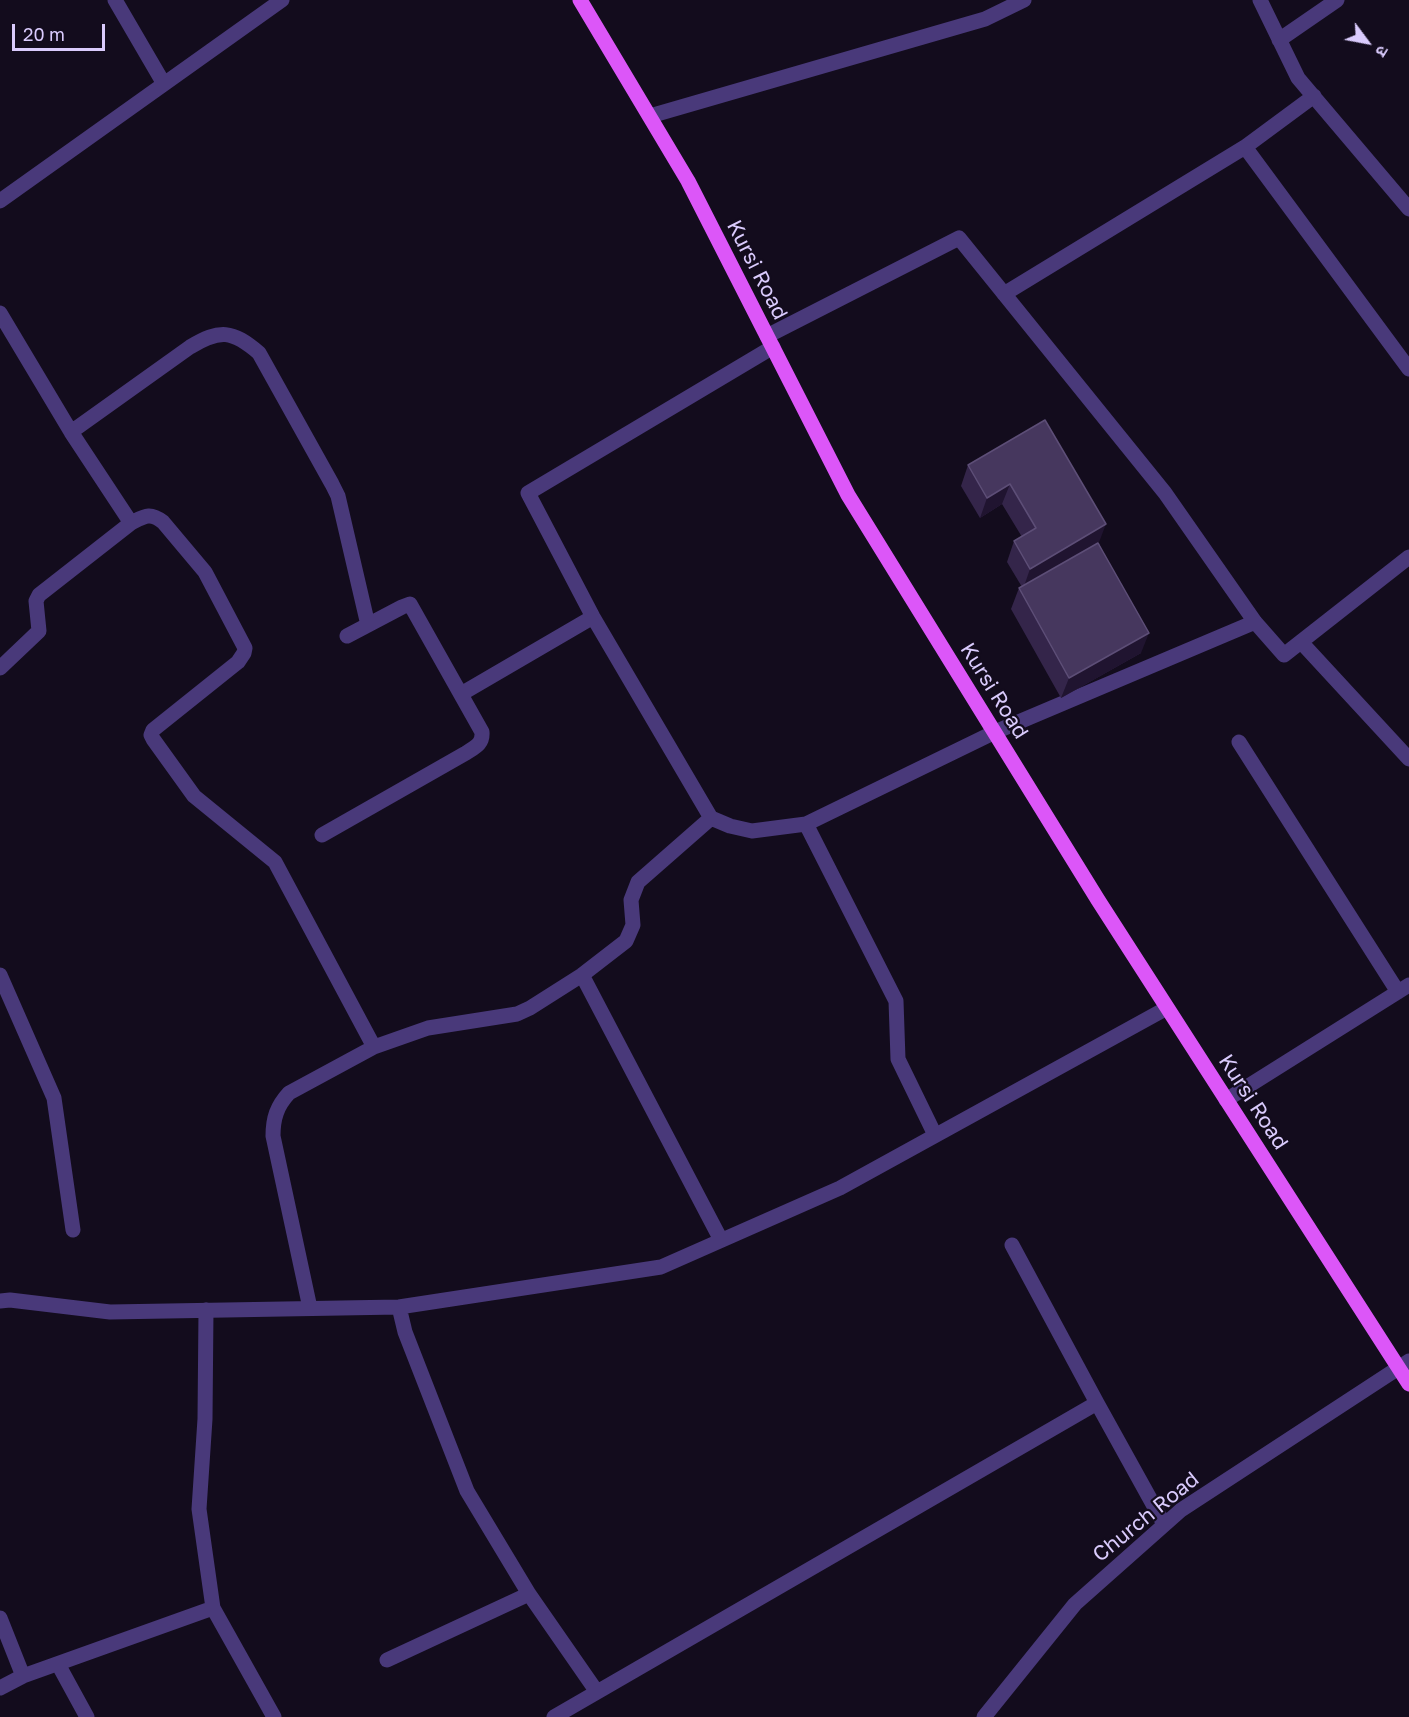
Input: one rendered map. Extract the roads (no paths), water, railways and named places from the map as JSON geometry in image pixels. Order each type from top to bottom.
[{"type":"main road","name":"Kursi Road","points":[[580,0],[688,181],[848,495],[1098,900],[1226,1100],[1403,1364],[1409,1384]]},
{"type":"street","points":[[115,0],[164,84]]},
{"type":"street","points":[[0,201],[282,0]]},
{"type":"street","points":[[650,116],[985,19],[1024,0]]},
{"type":"street","points":[[1260,0],[1298,78],[1409,209]]},
{"type":"street","points":[[1279,40],[1337,0]]},
{"type":"street","points":[[1004,294],[1245,147],[1314,96]]},
{"type":"street","points":[[1245,147],[1409,369]]},
{"type":"street","points":[[1255,622],[995,732],[806,824],[752,831],[730,826],[711,818],[593,617],[528,493],[770,341],[958,238],[1165,493],[1255,622],[1284,655],[1409,556]]},
{"type":"street","points":[[0,313],[71,432],[131,523]]},
{"type":"street","points":[[71,432],[206,337],[230,335],[243,339],[258,353],[338,496],[368,625]]},
{"type":"street","points":[[0,668],[39,631],[36,601],[39,595],[131,523],[144,516],[155,516],[163,522],[205,572],[245,648],[238,662],[153,730],[151,735],[194,796],[275,862],[374,1047]]},
{"type":"street","points":[[322,835],[480,744],[482,732],[410,604],[402,606],[347,636]]},
{"type":"street","points":[[461,693],[593,617]]},
{"type":"street","points":[[1301,642],[1409,759]]},
{"type":"street","points":[[1226,1100],[1403,989],[1239,742]]},
{"type":"street","points":[[310,1308],[273,1136],[273,1118],[281,1102],[289,1093],[374,1047],[428,1028],[517,1014],[582,975],[626,941],[633,925],[631,900],[638,882],[711,818]]},
{"type":"street","points":[[806,824],[896,1001],[898,1059],[935,1135]]},
{"type":"street","points":[[0,975],[54,1098],[73,1230]]},
{"type":"street","points":[[582,975],[721,1240]]},
{"type":"street","points":[[0,1301],[10,1300],[110,1312],[399,1307],[661,1267],[840,1188],[1167,1008]]},
{"type":"street","points":[[1012,1245],[1164,1524]]},
{"type":"street","points":[[399,1307],[405,1332],[467,1491],[529,1594],[597,1692]]},
{"type":"street","points":[[206,1310],[205,1419],[199,1509],[213,1608],[274,1717]]},
{"type":"street","name":"Church Road","points":[[984,1717],[1075,1604],[1164,1524],[1181,1510],[1403,1364]]},
{"type":"street","points":[[554,1717],[1097,1403]]},
{"type":"street","points":[[387,1660],[529,1594]]},
{"type":"street","points":[[0,1688],[23,1676],[213,1608]]},
{"type":"street","points":[[0,1618],[23,1676]]},
{"type":"street","points":[[58,1664],[87,1717]]}]
